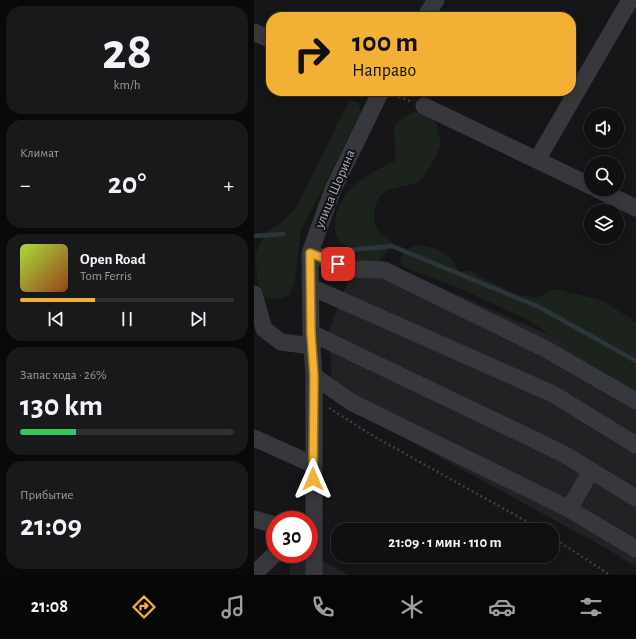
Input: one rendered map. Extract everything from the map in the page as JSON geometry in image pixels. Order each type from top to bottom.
[{"type":"street","points":[[428,12],[436,0]]},
{"type":"street","points":[[576,93],[630,0]]},
{"type":"street","points":[[254,32],[266,38]]},
{"type":"street","name":"улица Шорина","points":[[312,511],[314,465],[314,376],[310,253],[333,189],[383,96]]},
{"type":"street","points":[[537,160],[574,96]]},
{"type":"street","points":[[424,106],[584,183]]},
{"type":"street","points":[[611,196],[636,208]]},
{"type":"street","points":[[310,253],[352,269],[384,270],[544,348],[636,401]]},
{"type":"street","points":[[311,287],[553,394],[636,445]]},
{"type":"street","points":[[254,294],[264,329],[281,342],[312,340],[562,453],[636,498]]},
{"type":"street","points":[[314,376],[351,402],[569,509],[636,549]]},
{"type":"street","points":[[254,438],[314,465]]},
{"type":"street","points":[[569,509],[591,471]]},
{"type":"street","points":[[254,519],[266,522]]},
{"type":"street","points":[[254,574],[266,563]]},
{"type":"street","name":"улица Шорина","points":[[313,563],[314,575]]},
{"type":"path","points":[[396,96],[424,106]]},
{"type":"path","points":[[314,399],[375,437],[529,523]]},
{"type":"path","points":[[559,542],[610,575]]},
{"type":"shaded area","points":[[350,101],[358,102],[361,112],[301,231],[295,279],[290,295],[278,299],[266,297],[258,286],[255,254],[266,232],[280,224],[298,205],[343,112]]},
{"type":"shaded area","points":[[414,112],[429,115],[434,119],[440,140],[438,152],[428,170],[418,182],[391,189],[382,194],[379,198],[374,216],[377,230],[392,243],[383,256],[378,260],[367,260],[341,243],[339,240],[335,227],[339,207],[345,196],[354,186],[370,174],[395,161],[395,127],[404,117]]},
{"type":"shaded area","points":[[417,245],[442,252],[451,259],[459,271],[470,271],[512,293],[536,298],[555,289],[603,301],[636,322],[636,395],[530,321],[457,287],[405,268],[400,261],[402,254],[406,250]]},
{"type":"shaded area","points":[[359,251],[558,339],[636,382],[636,568],[611,551],[333,399],[329,331]]},
{"type":"shaded area","points":[[318,559],[349,575],[290,575],[289,563],[318,563]]},
{"type":"waterway","points":[[254,236],[283,234]]},
{"type":"waterway","points":[[341,251],[392,246],[539,307],[636,361]]},
{"type":"route","points":[[313,479],[314,376],[311,333],[310,253],[338,264]]}]
